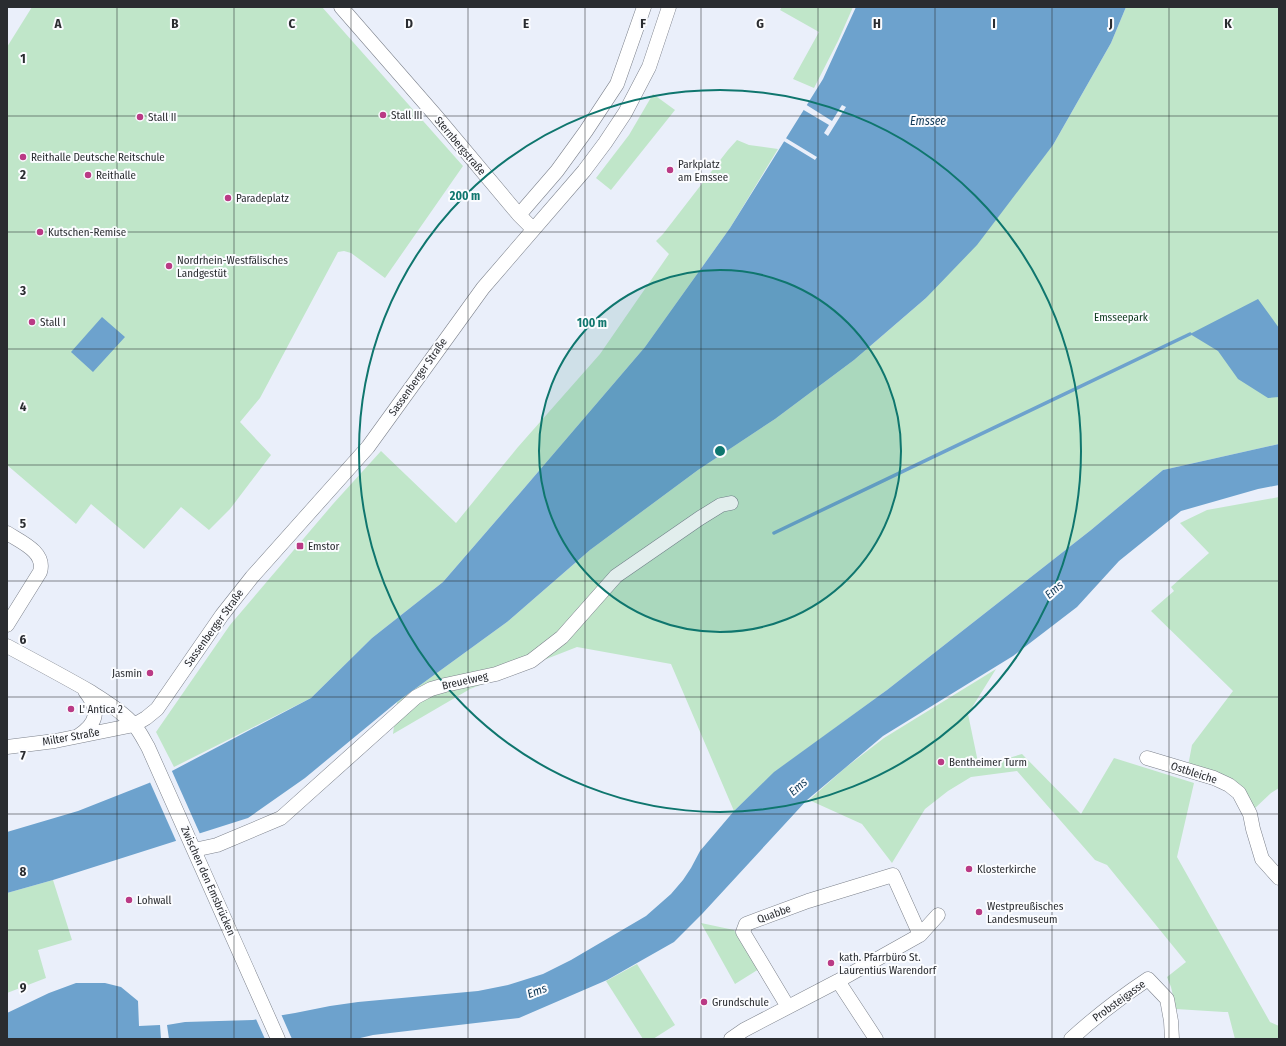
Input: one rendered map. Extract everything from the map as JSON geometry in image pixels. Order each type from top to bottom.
[{"type":"street","name":"Sternbergstraße","points":[[341,7],[436,116],[519,215],[533,229]]},
{"type":"street","name":"Sassenberger Straße","points":[[134,725],[157,709],[220,618],[252,577],[368,447],[482,288],[584,171],[605,143],[625,113],[649,67],[669,7]]},
{"type":"street","points":[[519,215],[557,171],[617,84],[639,9]]},
{"type":"street","name":"Breuelweg","points":[[191,844],[217,845],[281,818],[416,697],[431,689],[496,674],[531,661],[562,637],[616,576],[700,518],[721,505],[731,503]]},
{"type":"street","points":[[7,533],[36,553],[41,562],[40,572],[7,625]]},
{"type":"street","name":"Zwischen den Emsbrücken","points":[[7,646],[83,687],[117,709],[134,725],[148,747],[278,1039]]},
{"type":"street","points":[[77,736],[90,726],[96,712],[92,699],[83,687]]},
{"type":"street","name":"Milter Straße","points":[[7,747],[55,741],[134,725]]},
{"type":"street","name":"Ostbleiche","points":[[1147,758],[1214,778],[1229,785],[1239,793],[1250,814],[1262,859],[1279,878]]},
{"type":"street","name":"Quabbe","points":[[788,1007],[743,932],[746,924],[808,901],[893,875],[920,935]]},
{"type":"street","points":[[731,1039],[744,1030],[838,981],[920,935],[938,916]]},
{"type":"street","name":"Probsteigasse","points":[[1071,1039],[1124,995],[1148,979],[1167,999],[1171,1021],[1172,1039]]},
{"type":"street","points":[[838,981],[876,1039]]},
{"type":"green space","name":"Nordrhein-Westfälisches Landgestüt","points":[[32,7],[322,7],[463,166],[385,278],[351,253],[344,251],[338,252],[260,398],[240,422],[271,455],[230,509],[209,530],[181,507],[144,549],[91,504],[76,524],[7,465],[7,47]]},
{"type":"green space","points":[[782,7],[853,7],[838,41],[814,88],[793,79],[819,32],[780,10]]},
{"type":"green space","name":"Emsseepark","points":[[1126,7],[1279,7],[1279,444],[1163,470],[1091,530],[887,690],[775,772],[734,811],[671,664],[577,647],[470,689],[393,734],[397,702],[507,622],[590,550],[698,470],[775,419],[854,360],[926,298],[1053,145],[1111,43]]},
{"type":"green space","points":[[653,94],[675,110],[611,190],[596,178],[629,135]]},
{"type":"green space","points":[[737,140],[749,145],[778,149],[730,228],[645,347],[443,582],[372,638],[311,698],[174,767],[156,732],[230,625],[333,504],[381,451],[456,523],[518,447],[600,354],[669,254],[656,241]]},
{"type":"green space","points":[[1279,497],[1279,788],[1271,793],[1253,810],[1242,791],[1188,766],[1192,745],[1233,691],[1151,611],[1174,591],[1171,587],[1209,553],[1180,523],[1207,510]]},
{"type":"green space","points":[[996,669],[968,714],[979,767],[1022,754],[1081,814],[1114,758],[1194,783],[1177,857],[1270,1022],[1279,1026],[1279,1039],[1235,1039],[1228,1012],[1176,1009],[1167,977],[1186,962],[1107,865],[1095,860],[1017,771],[971,777],[948,791],[925,809],[892,863],[862,824],[809,800],[845,768],[884,738]]},
{"type":"green space","points":[[53,880],[72,940],[38,950],[46,978],[7,993],[7,893]]},
{"type":"green space","points":[[701,923],[734,930],[759,969],[735,984]]},
{"type":"green space","points":[[637,964],[675,1025],[653,1039],[643,1039],[606,981]]},
{"type":"water","name":"Emssee","points":[[856,7],[1126,7],[1111,43],[1053,145],[977,245],[926,298],[854,360],[775,419],[698,470],[590,550],[507,622],[397,702],[305,778],[248,818],[53,880],[7,893],[7,832],[78,811],[149,783],[311,698],[372,638],[443,582],[645,347],[730,228],[823,79]]},
{"type":"water","points":[[1258,299],[1279,328],[1279,397],[1268,398],[1238,379],[1218,351],[1190,334]]},
{"type":"water","points":[[102,317],[125,337],[93,372],[71,352]]},
{"type":"water","name":"Ems","points":[[1279,444],[1279,485],[1258,489],[1181,511],[1119,561],[1077,607],[1013,656],[883,736],[807,800],[702,914],[674,942],[607,980],[519,1018],[373,1035],[356,1039],[169,1039],[167,1025],[185,1022],[253,1020],[358,1002],[478,991],[508,985],[543,974],[571,960],[646,916],[671,894],[683,880],[700,851],[734,811],[774,772],[887,690],[1091,530],[1163,470]]},
{"type":"water","points":[[76,983],[105,983],[121,987],[138,1001],[139,1026],[160,1025],[161,1039],[7,1039],[7,1013],[49,993]]},
{"type":"pier","points":[[805,104],[832,121],[842,105],[846,107],[828,136],[824,133],[829,125],[802,109]]},
{"type":"pier","points":[[784,137],[817,157],[815,160],[782,140]]},
{"type":"pier","points":[[171,769],[200,834],[177,843],[149,780]]},
{"type":"pier","points":[[281,1014],[292,1039],[265,1039],[256,1019],[264,1016]]},
{"type":"waterway","points":[[774,533],[1190,334]]},
{"type":"place","name":"Stall III","points":[[383,115]]},
{"type":"place","name":"Stall II","points":[[140,117]]},
{"type":"place","name":"Reithalle Deutsche Reitschule","points":[[23,157]]},
{"type":"place","name":"Parkplatz am Emssee","points":[[670,170]]},
{"type":"place","name":"Reithalle","points":[[88,175]]},
{"type":"place","name":"Paradeplatz","points":[[228,198]]},
{"type":"place","name":"Kutschen-Remise","points":[[40,232]]},
{"type":"place","name":"Nordrhein-Westfälisches Landgestüt","points":[[169,266]]},
{"type":"place","name":"Stall I","points":[[32,322]]},
{"type":"place","name":"Emstor","points":[[300,546]]},
{"type":"place","name":"Jasmin","points":[[150,673]]},
{"type":"place","name":"L' Antica 2","points":[[71,709]]},
{"type":"place","name":"Bentheimer Turm","points":[[941,762]]},
{"type":"place","name":"Klosterkirche","points":[[969,869]]},
{"type":"place","name":"Lohwall","points":[[129,900]]},
{"type":"place","name":"Westpreußisches Landesmuseum","points":[[979,912]]},
{"type":"place","name":"kath. Pfarrbüro St. Laurentius Warendorf","points":[[831,963]]},
{"type":"place","name":"Grundschule","points":[[704,1002]]}]
